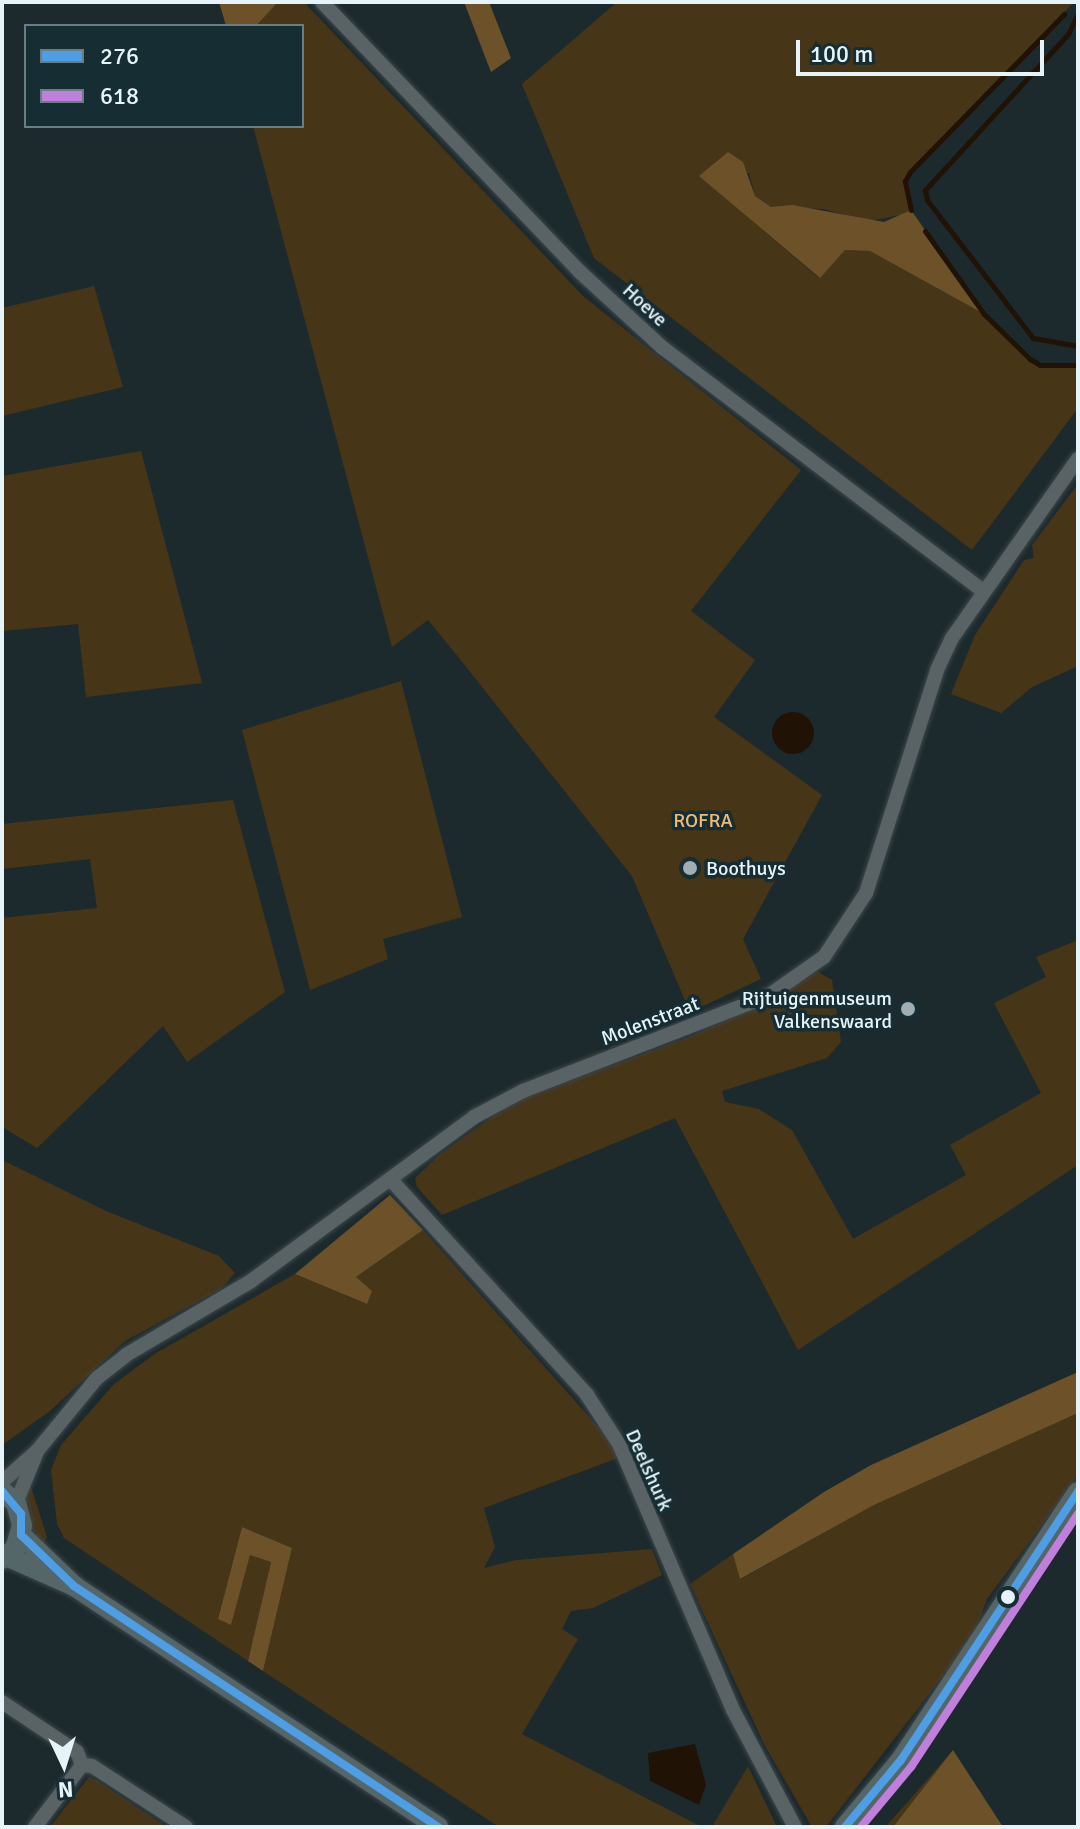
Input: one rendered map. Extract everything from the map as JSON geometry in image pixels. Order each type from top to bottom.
[{"type":"main road","points":[[845,1827],[901,1760],[1078,1492]]},
{"type":"main road","points":[[9,1497],[21,1535],[74,1586],[438,1827]]},
{"type":"main road","points":[[21,1535],[4,1558],[74,1586]]},
{"type":"street","name":"Hoeve","points":[[322,2],[580,272],[663,348],[982,590]]},
{"type":"street","name":"Molenstraat","points":[[9,1497],[37,1451],[97,1378],[126,1355],[251,1281],[474,1117],[523,1091],[768,996],[824,957],[866,893],[937,670],[982,590],[1078,459]]},
{"type":"street","name":"Deelshurk","points":[[391,1180],[587,1395],[619,1444],[733,1710],[795,1827]]},
{"type":"street","name":"Molenstraat","points":[[2,1482],[37,1451]]},
{"type":"street","points":[[2,1702],[77,1752],[82,1765]]},
{"type":"street","points":[[82,1765],[92,1766],[186,1827]]},
{"type":"street","points":[[35,1827],[82,1765]]},
{"type":"green space","name":"ROFRA","points":[[278,2],[304,2],[583,296],[801,470],[691,611],[755,660],[714,717],[822,795],[743,939],[761,979],[690,1012],[632,876],[455,653],[428,620],[392,647],[254,128],[304,128],[304,24],[258,24]]},
{"type":"green space","points":[[617,2],[1074,2],[910,172],[905,181],[911,210],[901,215],[869,221],[823,209],[771,207],[755,196],[749,173],[700,176],[819,278],[845,250],[870,251],[984,314],[1040,365],[1078,365],[1078,408],[972,550],[594,258],[522,84]]},
{"type":"green space","points":[[94,286],[123,387],[2,416],[2,308]]},
{"type":"green space","points":[[141,451],[202,683],[86,697],[78,624],[2,631],[2,476]]},
{"type":"green space","points":[[1078,484],[1078,666],[1032,687],[1001,713],[951,694],[975,635],[1024,560],[1034,558],[1032,545]]},
{"type":"green space","points":[[401,681],[462,917],[383,939],[388,959],[310,990],[242,730]]},
{"type":"green space","points":[[233,800],[285,992],[187,1062],[163,1026],[37,1148],[7,1130],[2,1126],[2,918],[97,908],[90,859],[2,869],[2,824]]},
{"type":"green space","points":[[1078,940],[1078,1165],[798,1350],[675,1118],[442,1215],[417,1187],[415,1178],[439,1155],[513,1102],[689,1037],[773,1000],[817,971],[832,980],[841,1042],[827,1058],[722,1091],[725,1102],[759,1109],[792,1130],[853,1239],[966,1175],[950,1145],[1041,1093],[994,1003],[1046,977],[1036,957]]},
{"type":"green space","points":[[2,1160],[106,1211],[219,1256],[235,1273],[221,1289],[125,1341],[50,1411],[2,1445]]},
{"type":"green space","points":[[423,1230],[607,1437],[618,1458],[484,1508],[495,1547],[484,1568],[516,1560],[652,1549],[662,1575],[593,1608],[571,1611],[562,1629],[578,1639],[522,1734],[702,1827],[499,1827],[263,1671],[292,1548],[242,1527],[218,1619],[231,1624],[250,1554],[271,1562],[248,1661],[64,1538],[57,1524],[51,1470],[61,1445],[114,1384],[156,1353],[295,1274],[366,1304],[355,1278]]},
{"type":"green space","points":[[1078,1413],[1078,1474],[1073,1483],[987,1599],[974,1636],[826,1827],[812,1827],[764,1744],[690,1584],[733,1554],[741,1579],[874,1505]]},
{"type":"green space","points":[[30,1484],[47,1537],[43,1545],[30,1526],[25,1504]]},
{"type":"green space","points":[[953,1750],[893,1827],[885,1827],[906,1804]]},
{"type":"green space","points":[[748,1766],[777,1827],[712,1827]]},
{"type":"green space","points":[[89,1777],[96,1780],[167,1827],[50,1827]]},
{"type":"shaded area","points":[[219,2],[278,2],[258,24],[225,24]]},
{"type":"shaded area","points":[[464,2],[489,2],[511,58],[491,72]]},
{"type":"shaded area","points":[[728,152],[743,162],[755,196],[771,207],[792,205],[884,222],[911,210],[984,314],[870,251],[845,250],[820,278],[699,176]]},
{"type":"shaded area","points":[[793,712],[808,718],[814,733],[808,748],[793,754],[778,748],[772,733],[778,718]]},
{"type":"shaded area","points":[[390,1195],[423,1230],[356,1277],[372,1291],[367,1304],[295,1274]]},
{"type":"shaded area","points":[[1078,1372],[1078,1413],[874,1505],[740,1579],[733,1554],[824,1492],[871,1465]]},
{"type":"shaded area","points":[[242,1527],[292,1548],[263,1671],[248,1661],[271,1562],[250,1555],[231,1625],[218,1619]]},
{"type":"shaded area","points":[[695,1744],[706,1785],[699,1805],[650,1781],[648,1753]]},
{"type":"shaded area","points":[[953,1750],[1003,1827],[893,1827]]},
{"type":"waterway","points":[[911,210],[905,181],[910,172],[1064,14]]},
{"type":"waterway","points":[[1077,15],[1068,34],[925,190],[927,200],[1033,338],[1078,346]]},
{"type":"waterway","points":[[925,231],[984,314],[1030,359],[1040,365],[1078,365]]},
{"type":"transit line","name":"276","points":[[2,1491],[21,1514],[21,1535],[74,1586],[438,1827]]},
{"type":"transit line","name":"276","points":[[845,1827],[901,1760],[1078,1492]]},
{"type":"transit line","name":"618","points":[[861,1827],[911,1767],[1078,1514]]},
{"type":"place","name":"Boothuys","points":[[690,868]]},
{"type":"place","name":"Rijtuigenmuseum Valkenswaard","points":[[908,1009]]}]
